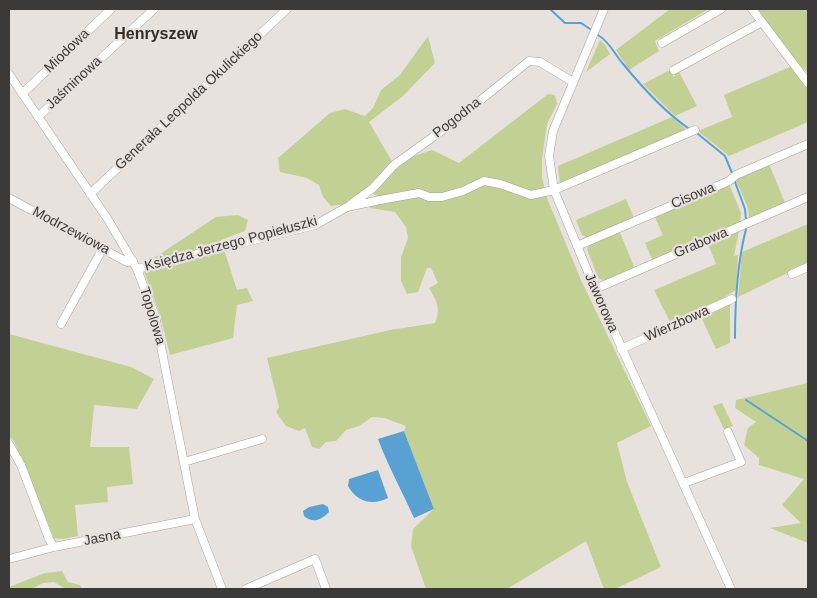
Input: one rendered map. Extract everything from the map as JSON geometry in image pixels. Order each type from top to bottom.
[{"type":"street","name":"Miodowa","points":[[22,94],[111,9]]},
{"type":"street","name":"Jaśminowa","points":[[38,117],[154,9]]},
{"type":"street","name":"Generała Leopolda Okulickiego","points":[[90,194],[287,9]]},
{"type":"street","name":"Jaworowa","points":[[604,9],[559,113],[550,143],[550,172],[554,190],[594,289],[731,589]]},
{"type":"street","points":[[662,43],[721,9]]},
{"type":"street","points":[[752,9],[808,83]]},
{"type":"street","points":[[674,70],[762,22]]},
{"type":"street","name":"Pogodna","points":[[347,208],[372,188],[394,165],[451,124],[529,61],[540,62],[573,82]]},
{"type":"street","name":"Topolowa","points":[[9,74],[90,194],[137,269],[155,316],[195,520],[201,541],[222,589]]},
{"type":"street","name":"Księdza Jerzego Popiełuszki","points":[[137,269],[315,225],[347,208],[418,193],[429,197],[442,197],[462,191],[484,181],[500,184],[531,196],[554,190],[695,130]]},
{"type":"street","name":"Cisowa","points":[[577,246],[728,181],[736,175],[808,144]]},
{"type":"street","name":"Grabowa","points":[[594,289],[808,197]]},
{"type":"street","name":"Modrzewiowa","points":[[9,198],[127,262],[133,261]]},
{"type":"street","points":[[61,324],[102,248]]},
{"type":"street","points":[[792,274],[808,267]]},
{"type":"street","name":"Wierzbowa","points":[[622,349],[732,298]]},
{"type":"street","points":[[684,483],[741,462],[728,432]]},
{"type":"street","points":[[184,462],[262,439]]},
{"type":"street","points":[[9,444],[21,465],[54,547]]},
{"type":"street","name":"Jasna","points":[[9,559],[54,547],[195,520]]},
{"type":"street","points":[[246,589],[315,559],[326,589]]},
{"type":"green space","points":[[670,9],[709,9],[655,41],[659,51],[629,70],[616,50]]},
{"type":"green space","points":[[756,9],[808,9],[808,73],[794,59]]},
{"type":"green space","points":[[428,36],[435,63],[403,96],[369,122],[393,163],[432,150],[459,163],[548,94],[555,95],[557,104],[547,124],[542,159],[542,177],[547,198],[581,280],[651,426],[617,443],[627,482],[661,567],[615,589],[604,589],[586,541],[507,589],[426,589],[411,546],[413,529],[434,509],[404,431],[406,426],[384,418],[372,417],[359,426],[346,430],[336,441],[326,442],[319,449],[312,447],[305,428],[299,431],[286,426],[276,412],[279,407],[267,358],[390,330],[435,323],[438,313],[437,305],[429,288],[438,283],[431,268],[427,268],[418,292],[407,294],[401,281],[401,257],[408,238],[406,227],[395,212],[370,208],[370,205],[381,198],[368,191],[345,204],[331,206],[323,197],[319,185],[307,178],[280,172],[278,158],[330,113],[345,109],[365,116],[373,108],[381,90],[400,75]]},
{"type":"green space","points":[[600,40],[610,54],[586,72]]},
{"type":"green space","points":[[792,66],[808,87],[808,122],[729,156],[698,131],[732,117],[724,95]]},
{"type":"green space","points":[[670,70],[674,77],[678,70],[697,106],[675,116],[643,84]]},
{"type":"green space","points":[[672,117],[688,131],[560,184],[558,166]]},
{"type":"green space","points":[[769,164],[786,205],[749,220],[748,208],[735,178]]},
{"type":"green space","points":[[728,185],[741,213],[740,225],[653,261],[645,243],[663,235],[654,215]]},
{"type":"green space","points":[[626,199],[634,218],[588,238],[582,235],[576,220]]},
{"type":"green space","points":[[238,215],[248,220],[245,231],[221,240],[237,290],[247,288],[253,301],[237,305],[233,338],[170,355],[160,315],[142,266],[216,217]]},
{"type":"green space","points":[[808,224],[808,263],[738,297],[742,252]]},
{"type":"green space","points":[[619,230],[635,269],[605,281],[598,278],[587,249],[589,244]]},
{"type":"green space","points":[[739,231],[734,256],[738,255],[736,290],[722,299],[670,322],[654,290],[716,264],[708,244]]},
{"type":"green space","points":[[730,304],[730,343],[716,349],[701,317]]},
{"type":"green space","points":[[9,334],[131,367],[154,379],[137,409],[94,405],[90,447],[129,447],[133,484],[107,487],[108,502],[75,505],[78,536],[63,539],[54,538],[14,441],[9,436]]},
{"type":"green space","points":[[808,383],[808,543],[770,528],[801,523],[782,505],[804,479],[759,465],[759,458],[744,445],[748,428],[756,422],[735,408],[736,400]]},
{"type":"green space","points":[[722,403],[733,426],[724,429],[713,406]]},
{"type":"green space","points":[[62,571],[68,582],[80,585],[82,589],[64,588],[54,582],[43,583],[32,589],[9,589],[9,587],[45,573]]},
{"type":"water","points":[[404,431],[434,509],[414,518],[378,439]]},
{"type":"water","points":[[378,470],[388,498],[376,502],[360,499],[348,486],[349,479]]},
{"type":"water","points":[[323,504],[328,507],[329,512],[323,517],[311,520],[304,516],[303,511],[309,507]]},
{"type":"waterway","points":[[550,9],[565,23],[581,23],[590,29]]},
{"type":"waterway","points":[[598,35],[609,45],[654,99],[688,128]]},
{"type":"waterway","points":[[698,134],[725,156],[732,173]]},
{"type":"waterway","points":[[735,182],[745,209],[746,220]]},
{"type":"waterway","points":[[735,338],[737,283],[746,229]]},
{"type":"waterway","points":[[746,400],[808,441]]},
{"type":"district","name":"Henryszew","points":[[156,35]]}]
